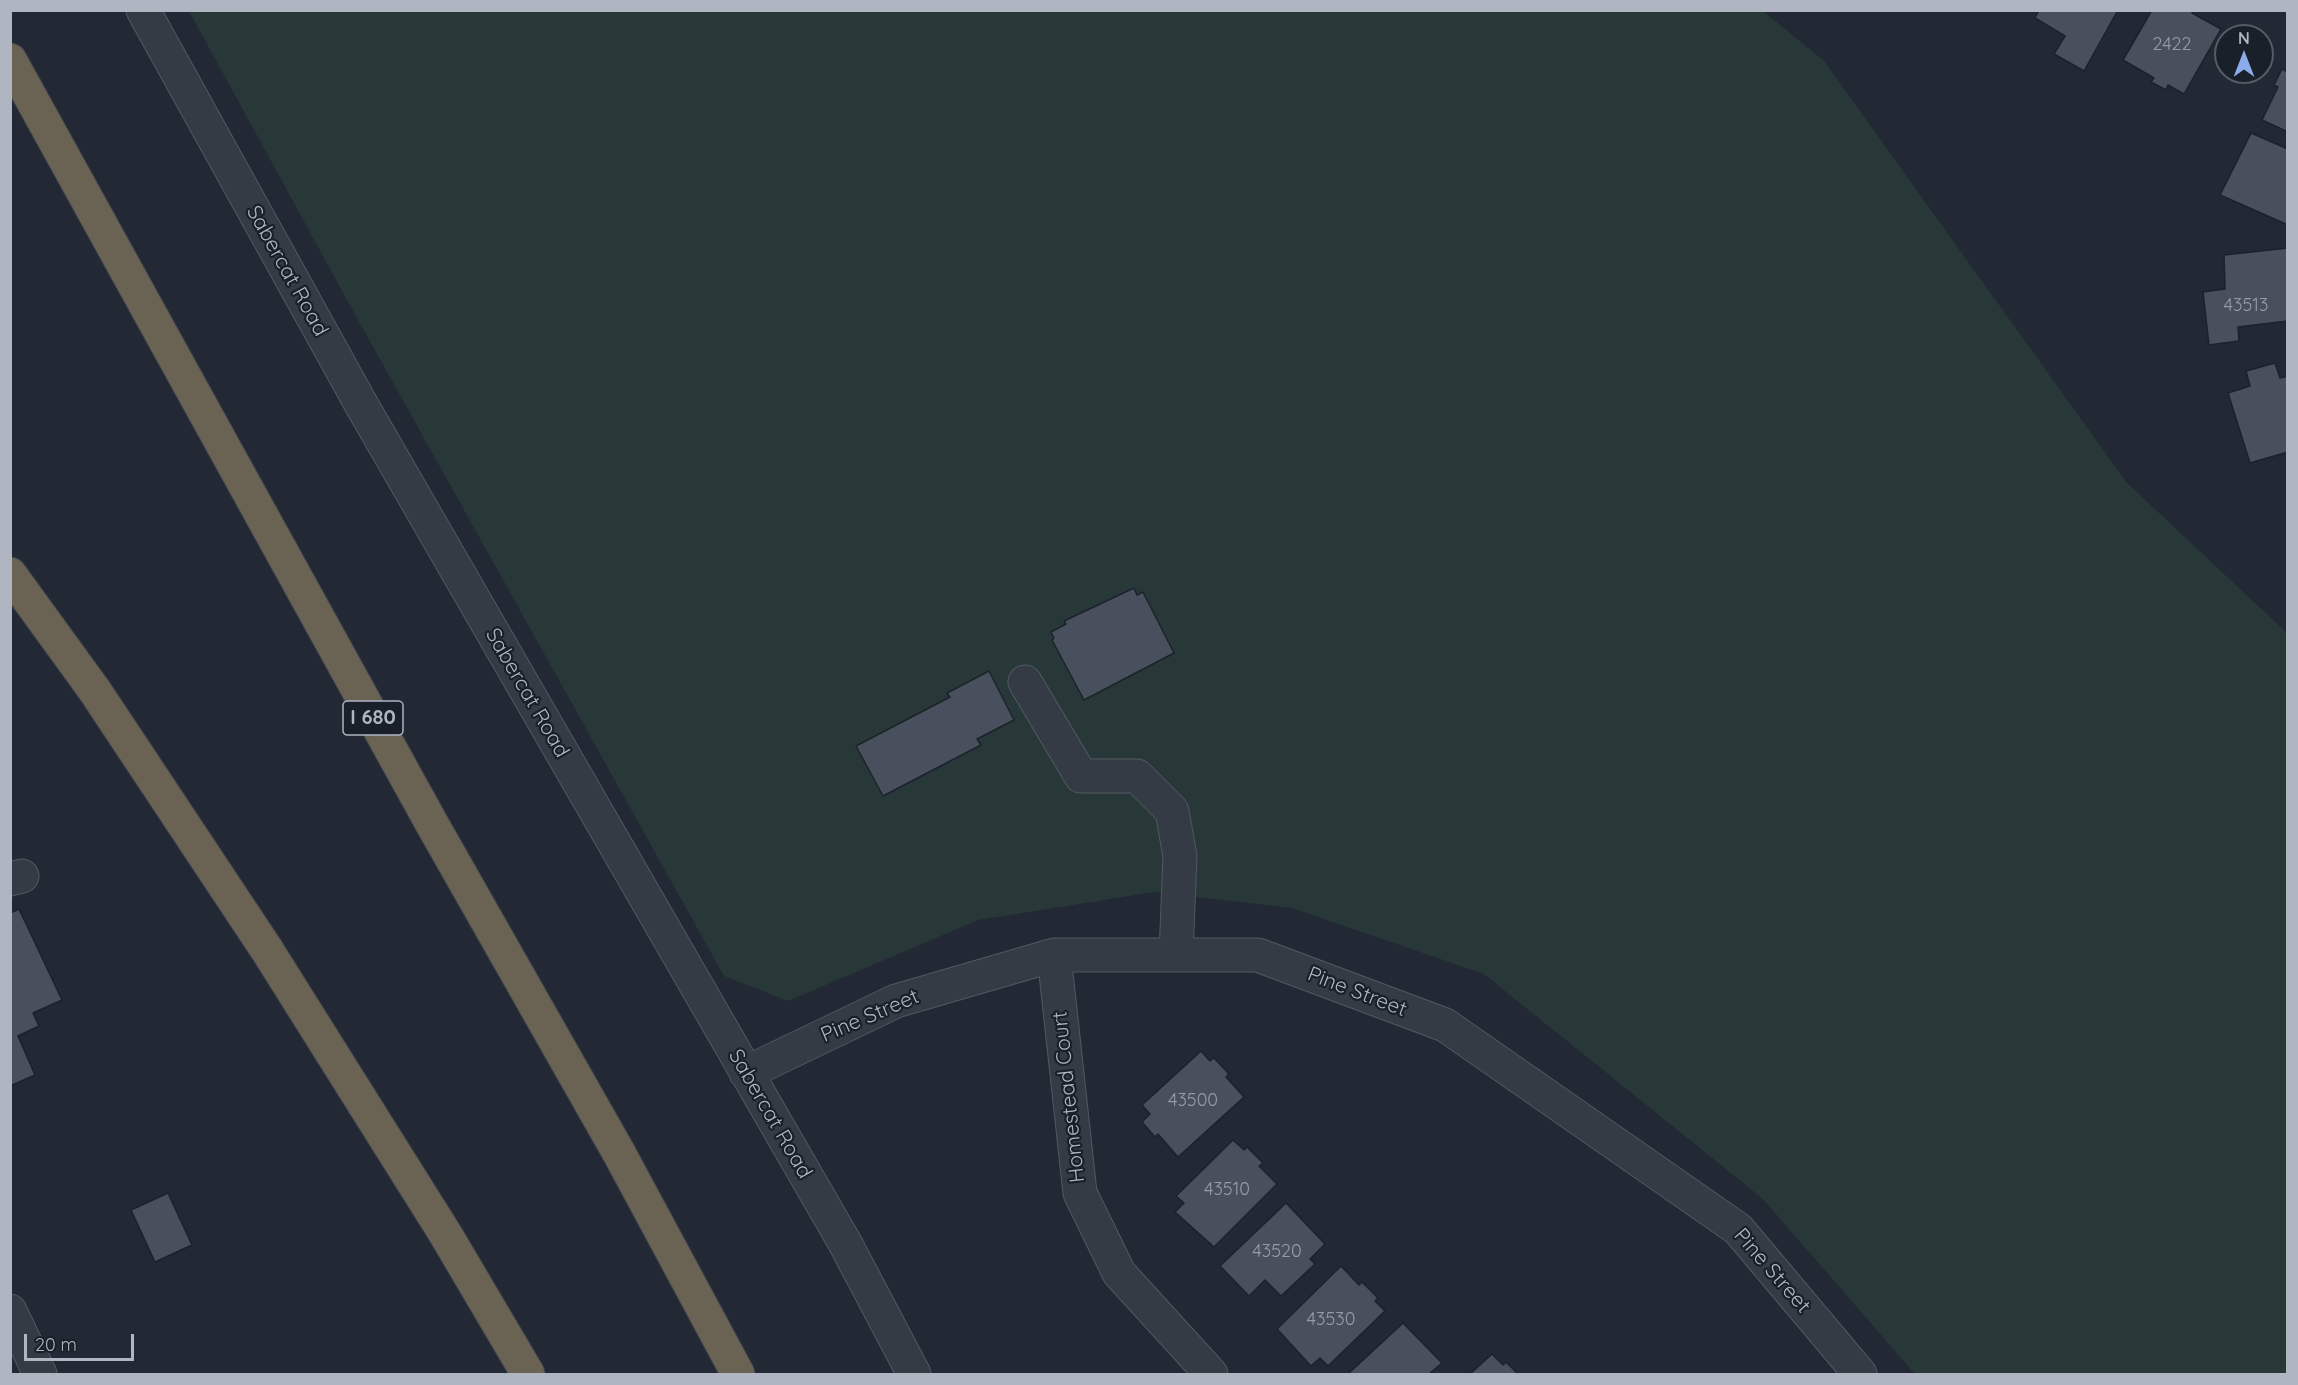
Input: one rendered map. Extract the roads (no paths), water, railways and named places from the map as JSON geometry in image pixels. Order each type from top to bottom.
[{"type":"highway","name":"I 680","points":[[10,60],[432,824],[619,1153],[738,1374]]},
{"type":"highway","points":[[10,574],[94,691],[267,950],[446,1235],[528,1374]]},
{"type":"street","name":"Sabercat Road","points":[[143,10],[367,414],[845,1243],[914,1374]]},
{"type":"street","points":[[1025,682],[1081,776],[1137,776],[1172,811],[1180,856],[1176,955]]},
{"type":"street","name":"Pine Street","points":[[746,1073],[896,1001],[1054,955],[1258,955],[1444,1025],[1738,1228],[1860,1374]]},
{"type":"street","name":"Homestead Court","points":[[1054,955],[1080,1193],[1119,1274],[1211,1374]]},
{"type":"street","points":[[10,1311],[40,1374]]}]
